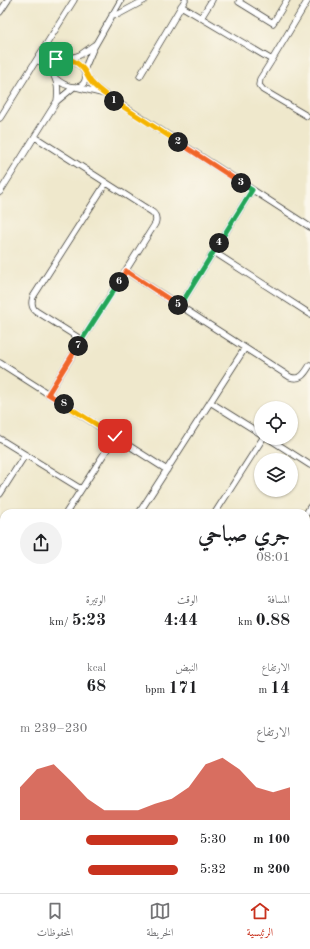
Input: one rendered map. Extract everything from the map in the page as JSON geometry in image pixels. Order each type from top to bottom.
[{"type":"street","points":[[0,12],[8,0]]},
{"type":"street","points":[[0,118],[74,0]]},
{"type":"street","points":[[0,192],[2,184],[57,101],[75,87],[82,85],[86,79],[85,73],[96,44],[121,0]]},
{"type":"street","points":[[112,15],[119,14],[145,0]]},
{"type":"street","points":[[140,76],[185,0]]},
{"type":"street","points":[[201,18],[212,0]]},
{"type":"street","points":[[240,0],[239,2],[273,23],[287,0]]},
{"type":"street","points":[[308,0],[260,80],[259,85],[261,88],[309,115]]},
{"type":"street","points":[[181,6],[272,60]]},
{"type":"street","points":[[68,59],[86,52],[96,44]]},
{"type":"street","points":[[43,50],[56,59]]},
{"type":"street","points":[[50,68],[56,59],[64,57],[77,64],[93,84],[103,93],[310,226]]},
{"type":"street","points":[[37,60],[50,68],[55,78],[58,89],[57,101]]},
{"type":"street","points":[[55,78],[64,84],[103,93]]},
{"type":"street","points":[[34,137],[152,212],[156,217],[155,224],[48,394]]},
{"type":"street","points":[[82,340],[36,311],[32,302],[33,298],[106,183]]},
{"type":"street","points":[[180,306],[252,190]]},
{"type":"street","points":[[214,252],[310,314]]},
{"type":"street","points":[[126,271],[292,378],[298,378],[303,375],[310,365]]},
{"type":"street","points":[[142,509],[245,348]]},
{"type":"street","points":[[0,363],[167,470]]},
{"type":"street","points":[[210,402],[254,430]]},
{"type":"street","points":[[68,509],[115,436]]},
{"type":"street","points":[[0,439],[81,489]]},
{"type":"street","points":[[217,509],[258,445]]},
{"type":"street","points":[[279,445],[310,465]]},
{"type":"street","points":[[0,494],[25,455]]},
{"type":"route","points":[[56,59],[64,57],[73,61],[84,70],[90,82],[103,93],[252,190],[180,306],[126,271],[48,394],[115,436]]}]
